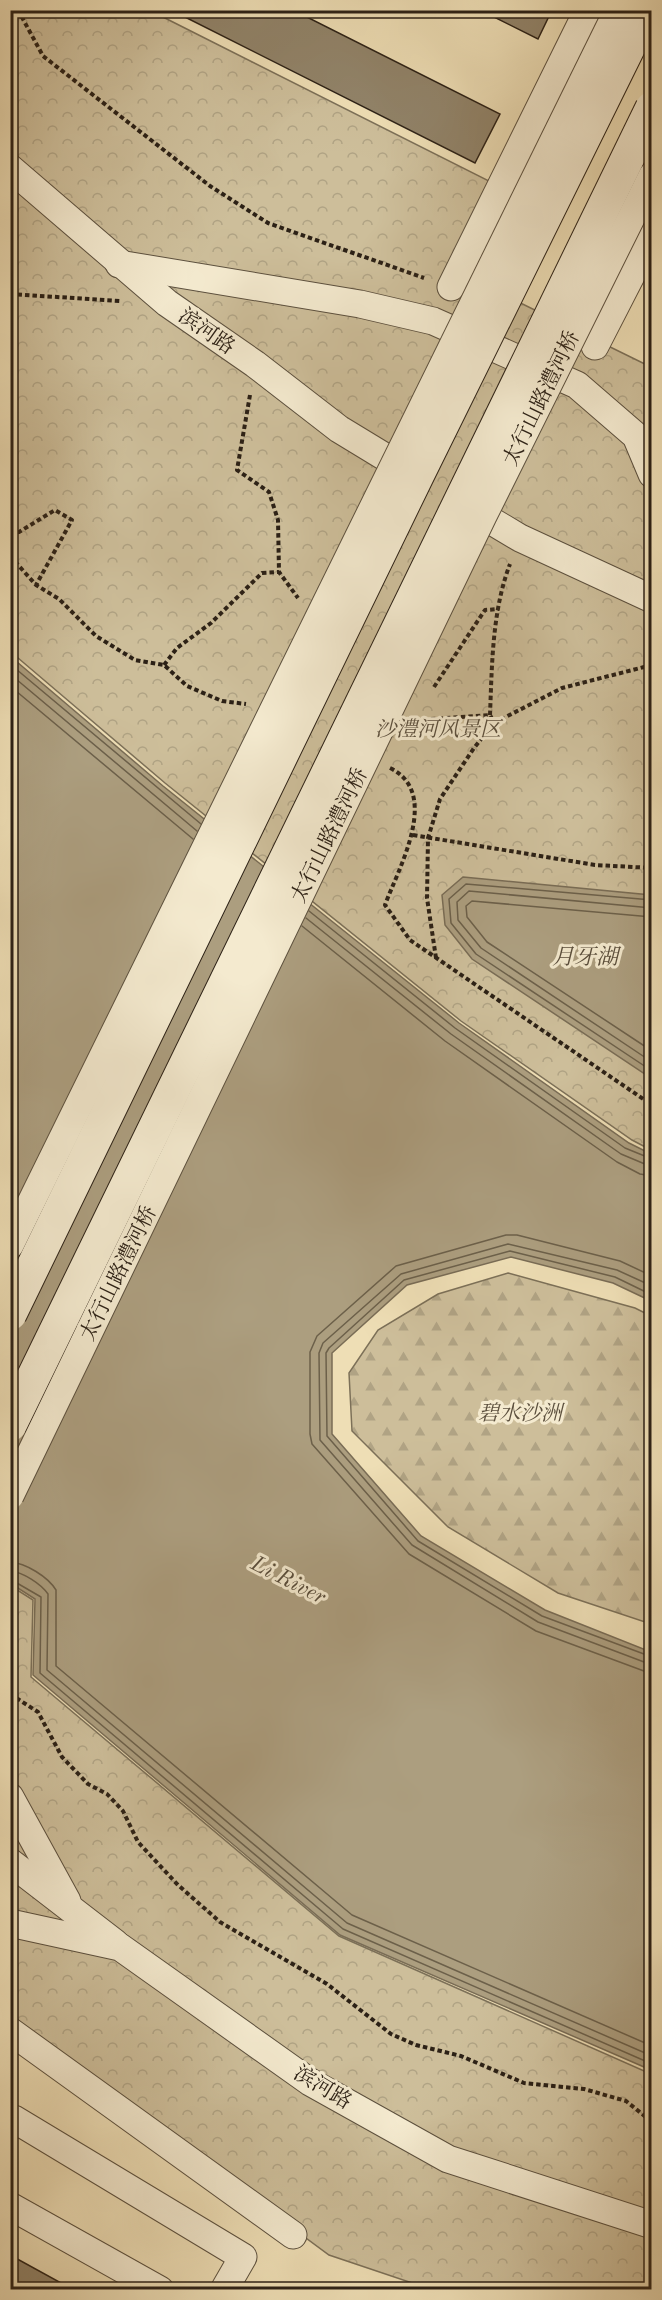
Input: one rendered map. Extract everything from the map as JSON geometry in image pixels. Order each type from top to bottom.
[{"type":"main road","points":[[10,1314],[406,470],[647,10]]},
{"type":"main road","name":"太行山路澧河桥","points":[[10,1425],[472,509],[651,108]]},
{"type":"street","points":[[451,287],[588,10]]},
{"type":"street","points":[[10,1245],[406,470],[618,10]]},
{"type":"street","name":"滨河路","points":[[10,168],[167,303],[255,364],[339,429],[406,470]]},
{"type":"street","name":"太行山路澧河桥","points":[[10,1496],[472,509],[651,176]]},
{"type":"street","points":[[595,346],[651,235]]},
{"type":"street","points":[[119,264],[360,304],[433,321],[577,385],[636,436],[651,474]]},
{"type":"street","points":[[472,509],[650,609]]},
{"type":"street","points":[[10,1797],[72,1910]]},
{"type":"street","points":[[10,1862],[120,1947]]},
{"type":"street","name":"滨河路","points":[[10,1923],[120,1947],[310,2082],[448,2159],[651,2225]]},
{"type":"street","points":[[10,2031],[293,2235]]},
{"type":"street","points":[[10,2127],[14,2120],[243,2257],[224,2289]]},
{"type":"street","points":[[10,2206],[160,2289]]},
{"type":"path","points":[[18,10],[43,56],[210,186],[268,223],[451,287]]},
{"type":"path","points":[[10,294],[167,303]]},
{"type":"path","points":[[255,364],[237,470],[269,492],[278,519],[279,572],[300,601]]},
{"type":"path","points":[[10,532],[19,532],[55,510],[72,520],[36,585]]},
{"type":"path","points":[[490,715],[496,627],[504,579],[520,538]]},
{"type":"path","points":[[164,665],[177,648],[211,622],[262,573],[279,572]]},
{"type":"path","points":[[436,958],[427,898],[428,838],[440,799],[494,723],[562,688],[650,665],[646,626],[650,609]]},
{"type":"path","points":[[413,835],[595,865],[651,868]]},
{"type":"path","points":[[644,1102],[651,1106]]},
{"type":"path","points":[[10,1694],[38,1712],[62,1757],[88,1784],[107,1794],[123,1811],[138,1842],[178,1885],[220,1922],[327,1984],[391,2034],[416,2045],[461,2056],[524,2083],[584,2089],[626,2101],[651,2121]]},
{"type":"green space","name":"沙澧河风景区","points":[[10,11],[158,11],[157,14],[491,182],[449,268],[651,367],[651,1150],[632,1140],[461,1021],[165,783],[11,652]]},
{"type":"green space","name":"碧水沙洲","points":[[508,1273],[635,1308],[651,1316],[651,1624],[558,1593],[448,1527],[352,1431],[349,1373],[378,1330],[438,1294]]},
{"type":"green space","points":[[11,1586],[33,1600],[31,1677],[339,1936],[651,2074],[651,2289],[430,2289],[329,2255],[11,2020]]},
{"type":"water","name":"Li River","points":[[10,656],[163,786],[459,1023],[629,1143],[651,1154],[651,1301],[613,1283],[511,1257],[407,1285],[332,1353],[332,1434],[421,1536],[545,1610],[651,1652],[651,2070],[340,1935],[33,1675],[35,1599],[10,1583]]},
{"type":"water","name":"月牙湖","points":[[463,877],[651,895],[651,1078],[472,959],[445,925],[442,895]]},
{"type":"building","points":[[171,10],[293,10],[500,114],[475,163]]},
{"type":"building","points":[[480,10],[552,10],[538,39]]},
{"type":"building","points":[[10,2255],[72,2289],[10,2289]]}]
